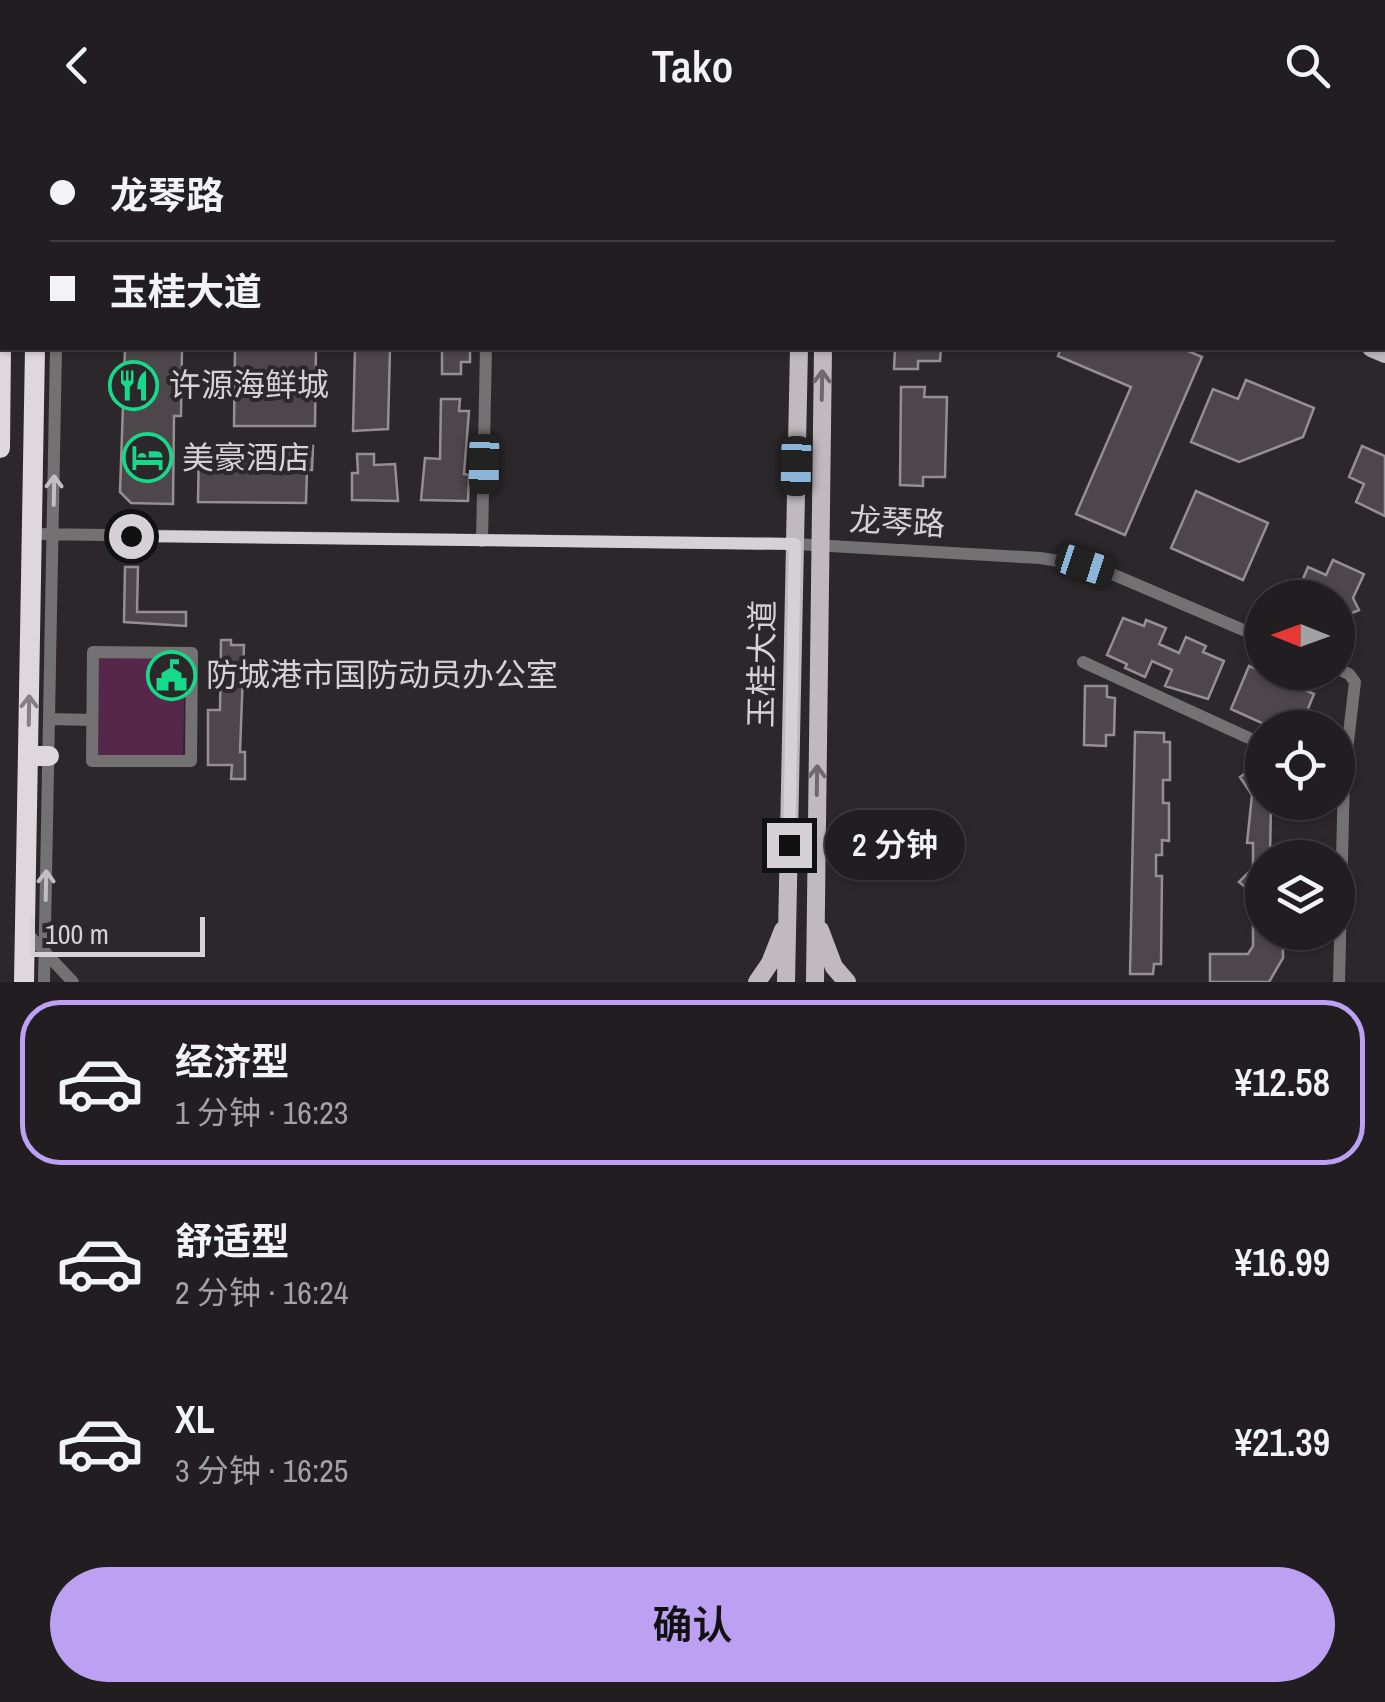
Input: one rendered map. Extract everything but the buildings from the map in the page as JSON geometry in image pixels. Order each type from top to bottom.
[{"type":"highway","points":[[0,448],[1,350]]},
{"type":"highway","points":[[24,982],[38,756],[43,534],[35,350]]},
{"type":"main road","name":"玉桂大道","points":[[786,982],[799,350]]},
{"type":"main road","name":"玉桂大道","points":[[815,982],[822,350]]},
{"type":"main road","points":[[757,982],[788,920]]},
{"type":"main road","points":[[816,920],[834,968],[846,982]]},
{"type":"street","points":[[44,982],[38,756],[49,720],[43,534],[56,350]]},
{"type":"street","points":[[482,541],[486,350]]},
{"type":"street","name":"龙琴路","points":[[43,534],[795,544],[1040,558],[1085,565],[1245,631]]},
{"type":"street","points":[[92,652],[192,653],[191,761],[92,760],[92,720],[92,652]]},
{"type":"street","points":[[1083,662],[1245,736]]},
{"type":"street","points":[[49,720],[92,720]]},
{"type":"street","points":[[1339,982],[1341,820]]},
{"type":"street","points":[[25,931],[73,982]]},
{"type":"shaded area","points":[[99,655],[185,657],[183,757],[97,755]]},
{"type":"place","name":"许源海鲜城","points":[[134,385]]},
{"type":"place","name":"美豪酒店","points":[[147,458]]},
{"type":"place","name":"防城港市国防动员办公室","points":[[171,675]]},
{"type":"route","points":[[131,536],[795,544],[789,845]]}]
